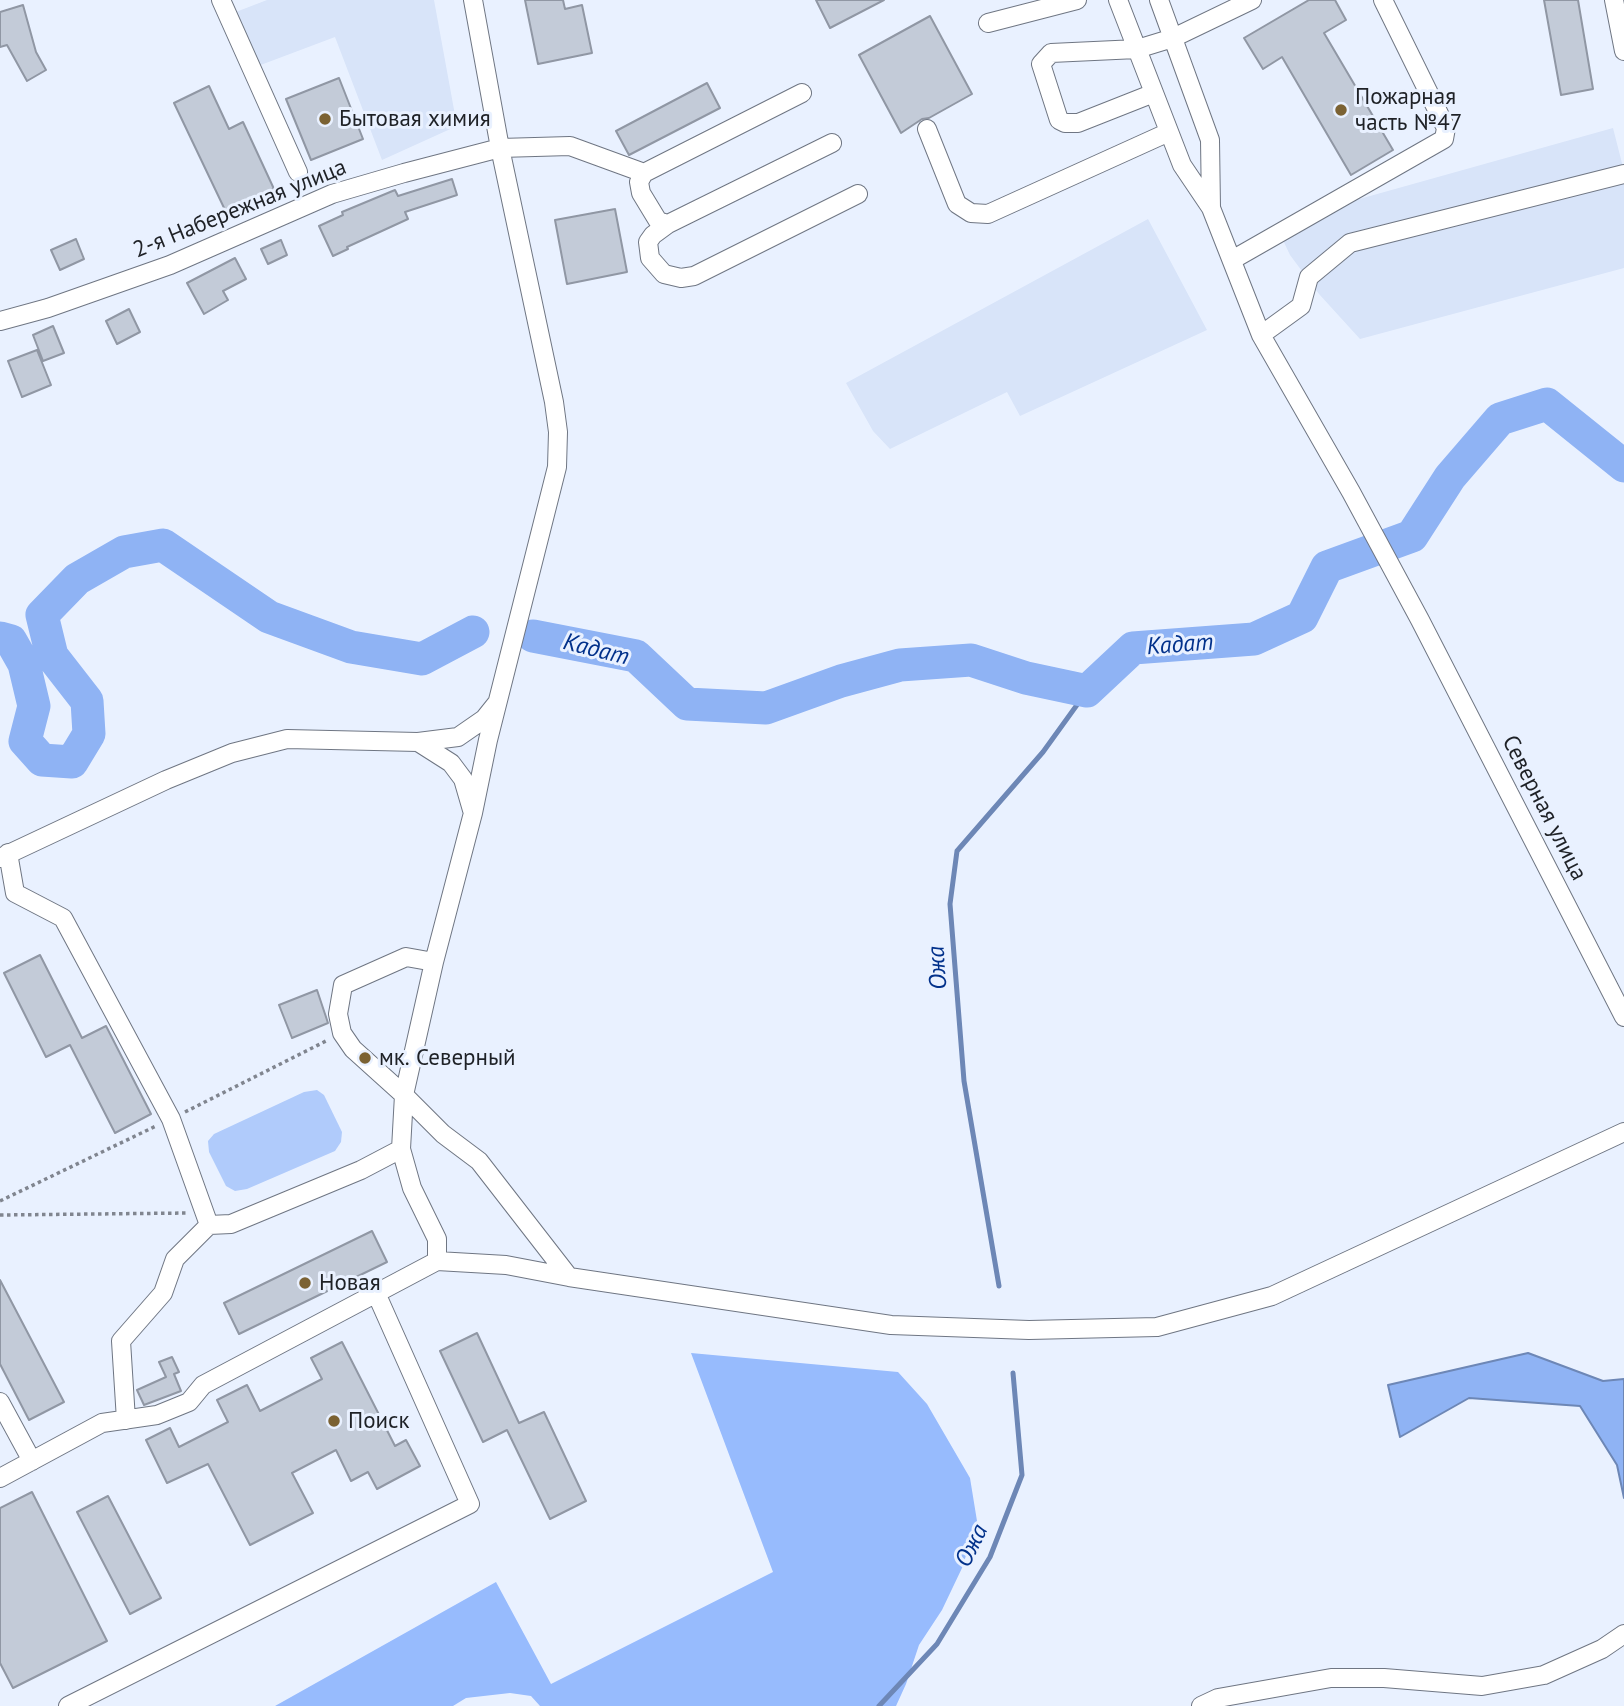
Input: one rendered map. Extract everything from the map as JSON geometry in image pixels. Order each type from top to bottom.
[{"type":"street","points":[[220,0],[298,172]]},
{"type":"street","points":[[437,1261],[437,1239],[412,1188],[401,1149],[404,1095],[557,467],[558,432],[473,0]]},
{"type":"street","points":[[988,23],[1077,0]]},
{"type":"street","points":[[1118,0],[1182,165],[1211,208],[1261,335],[1301,306],[1309,277],[1350,243],[1624,174]]},
{"type":"street","points":[[1159,0],[1210,140],[1211,208]]},
{"type":"street","points":[[1154,93],[1078,123],[1065,123],[1059,120],[1041,64],[1051,53],[1137,49],[1172,38],[1252,0]]},
{"type":"street","points":[[1232,260],[1444,139],[1446,128],[1383,0]]},
{"type":"street","points":[[1614,0],[1624,51]]},
{"type":"street","points":[[668,224],[658,221],[641,193],[639,182],[644,173],[802,93]]},
{"type":"street","points":[[927,129],[957,204],[971,214],[988,215],[1169,132]]},
{"type":"street","points":[[832,143],[668,224],[648,242],[650,258],[664,274],[681,278],[694,276],[858,194]]},
{"type":"street","name":"2-я Набережная улица","points":[[0,321],[48,308],[170,265],[332,194],[500,148],[570,146],[644,173]]},
{"type":"street","name":"Северная улица","points":[[1261,335],[1351,492],[1420,620],[1624,1017]]},
{"type":"street","points":[[206,1219],[171,1119],[63,918],[15,893],[4,855],[232,752],[287,739],[418,742],[458,737],[484,719],[498,701]]},
{"type":"street","points":[[418,742],[451,763],[463,779],[473,813]]},
{"type":"street","points":[[435,962],[406,957],[344,985],[338,1014],[342,1033],[353,1049],[443,1134],[479,1161],[569,1277]]},
{"type":"street","points":[[0,1478],[102,1423],[157,1415],[189,1402],[203,1385],[437,1261],[506,1265],[569,1277],[891,1325],[1029,1330],[1157,1327],[1272,1296],[1624,1132]]},
{"type":"street","points":[[206,1219],[231,1224],[361,1170],[401,1149]]},
{"type":"street","points":[[127,1420],[121,1340],[163,1293],[174,1259],[206,1219]]},
{"type":"street","points":[[68,1706],[470,1504],[376,1293]]},
{"type":"street","points":[[0,1402],[32,1461]]},
{"type":"street","points":[[1201,1706],[1219,1698],[1331,1678],[1384,1678],[1482,1686],[1495,1684],[1545,1675],[1602,1649],[1624,1634]]},
{"type":"path","points":[[0,1215],[206,1219]]},
{"type":"shaded area","points":[[267,0],[434,0],[457,126],[382,160],[335,37],[250,69],[228,15]]},
{"type":"shaded area","points":[[1613,128],[1624,171],[1624,268],[1360,339],[1319,294],[1290,255],[1281,236],[1345,203]]},
{"type":"shaded area","points":[[1148,219],[1207,330],[1020,416],[1007,392],[890,449],[873,431],[846,383]]},
{"type":"shaded area","points":[[317,1090],[324,1095],[342,1132],[341,1142],[335,1151],[247,1189],[235,1191],[226,1186],[209,1152],[208,1141],[214,1134],[304,1092]]},
{"type":"shaded area","points":[[691,1353],[898,1372],[927,1404],[970,1478],[977,1521],[962,1568],[942,1610],[919,1645],[896,1706],[540,1706],[531,1696],[510,1693],[466,1698],[453,1706],[275,1706],[496,1582],[551,1684],[773,1572]]},
{"type":"shaded area","points":[[1528,1353],[1603,1381],[1624,1379],[1624,1498],[1617,1465],[1580,1406],[1469,1398],[1400,1437],[1388,1385]]},
{"type":"building","points":[[525,0],[563,0],[565,9],[582,5],[592,53],[538,64]]},
{"type":"building","points":[[816,0],[884,0],[830,28]]},
{"type":"building","name":"Пожарная часть №47","points":[[1309,0],[1335,0],[1346,20],[1324,33],[1393,150],[1351,175],[1282,57],[1263,69],[1244,38]]},
{"type":"building","points":[[1544,0],[1578,0],[1593,89],[1561,95]]},
{"type":"building","points":[[23,5],[36,52],[46,70],[27,81],[7,45],[0,47],[0,12]]},
{"type":"building","points":[[930,16],[972,94],[929,118],[922,119],[901,133],[859,55]]},
{"type":"building","name":"Бытовая химия","points":[[339,78],[363,139],[311,160],[286,99]]},
{"type":"building","points":[[707,83],[720,108],[629,155],[616,131]]},
{"type":"building","points":[[209,86],[229,129],[243,122],[274,189],[226,212],[174,103]]},
{"type":"building","points":[[452,179],[457,195],[405,212],[408,219],[333,256],[319,226],[343,215],[342,212],[395,190],[398,196]]},
{"type":"building","points":[[615,209],[627,272],[567,284],[555,220]]},
{"type":"building","points":[[76,239],[84,259],[60,270],[51,250]]},
{"type":"building","points":[[281,240],[287,255],[268,264],[261,249]]},
{"type":"building","points":[[235,258],[246,279],[223,291],[228,300],[204,314],[187,283]]},
{"type":"building","points":[[129,309],[140,332],[117,344],[106,321]]},
{"type":"building","points":[[53,326],[64,353],[43,361],[33,335]]},
{"type":"building","points":[[37,350],[51,385],[22,397],[8,361]]},
{"type":"building","points":[[40,955],[82,1038],[106,1026],[151,1114],[115,1133],[70,1045],[46,1057],[4,973]]},
{"type":"building","points":[[317,990],[328,1023],[292,1038],[279,1005]]},
{"type":"building","name":"Новая","points":[[372,1231],[387,1262],[239,1334],[224,1303]]},
{"type":"building","points":[[0,1280],[64,1402],[29,1420],[0,1364]]},
{"type":"building","points":[[477,1333],[519,1423],[544,1412],[586,1501],[550,1519],[507,1430],[483,1442],[440,1351]]},
{"type":"building","points":[[342,1342],[395,1446],[406,1440],[420,1466],[377,1489],[368,1472],[351,1481],[336,1450],[292,1473],[313,1513],[250,1545],[208,1464],[167,1483],[146,1440],[170,1428],[179,1447],[228,1422],[217,1400],[247,1385],[260,1411],[322,1379],[311,1358]]},
{"type":"building","points":[[172,1357],[179,1372],[174,1374],[181,1391],[144,1405],[137,1390],[166,1377],[159,1362]]},
{"type":"building","points":[[32,1492],[107,1641],[13,1688],[0,1663],[0,1508]]},
{"type":"building","points":[[108,1496],[161,1598],[130,1614],[77,1512]]},
{"type":"waterway","name":"Кадат","points":[[533,636],[636,656],[687,704],[766,708],[841,681],[900,665],[971,660],[1026,678],[1087,691],[1133,648],[1254,639],[1302,617],[1327,567],[1412,536],[1450,477],[1500,419],[1547,404],[1624,466]]},
{"type":"waterway","name":"Кадат","points":[[0,638],[11,641],[24,664],[34,706],[25,741],[42,760],[72,762],[89,734],[87,701],[52,656],[42,615],[77,579],[124,552],[163,545],[269,617],[351,647],[422,659],[473,632]]},
{"type":"waterway","name":"Ожа","points":[[999,1286],[964,1081],[950,904],[957,851],[1043,752],[1087,691]]},
{"type":"waterway","name":"Ожа","points":[[879,1706],[937,1644],[990,1557],[1022,1475],[1013,1373]]},
{"type":"place","name":"Пожарная часть №47","points":[[1341,110]]},
{"type":"place","name":"Бытовая химия","points":[[325,119]]},
{"type":"place","name":"мк. Северный","points":[[365,1058]]},
{"type":"place","name":"Новая","points":[[305,1283]]},
{"type":"place","name":"Поиск","points":[[334,1421]]}]
